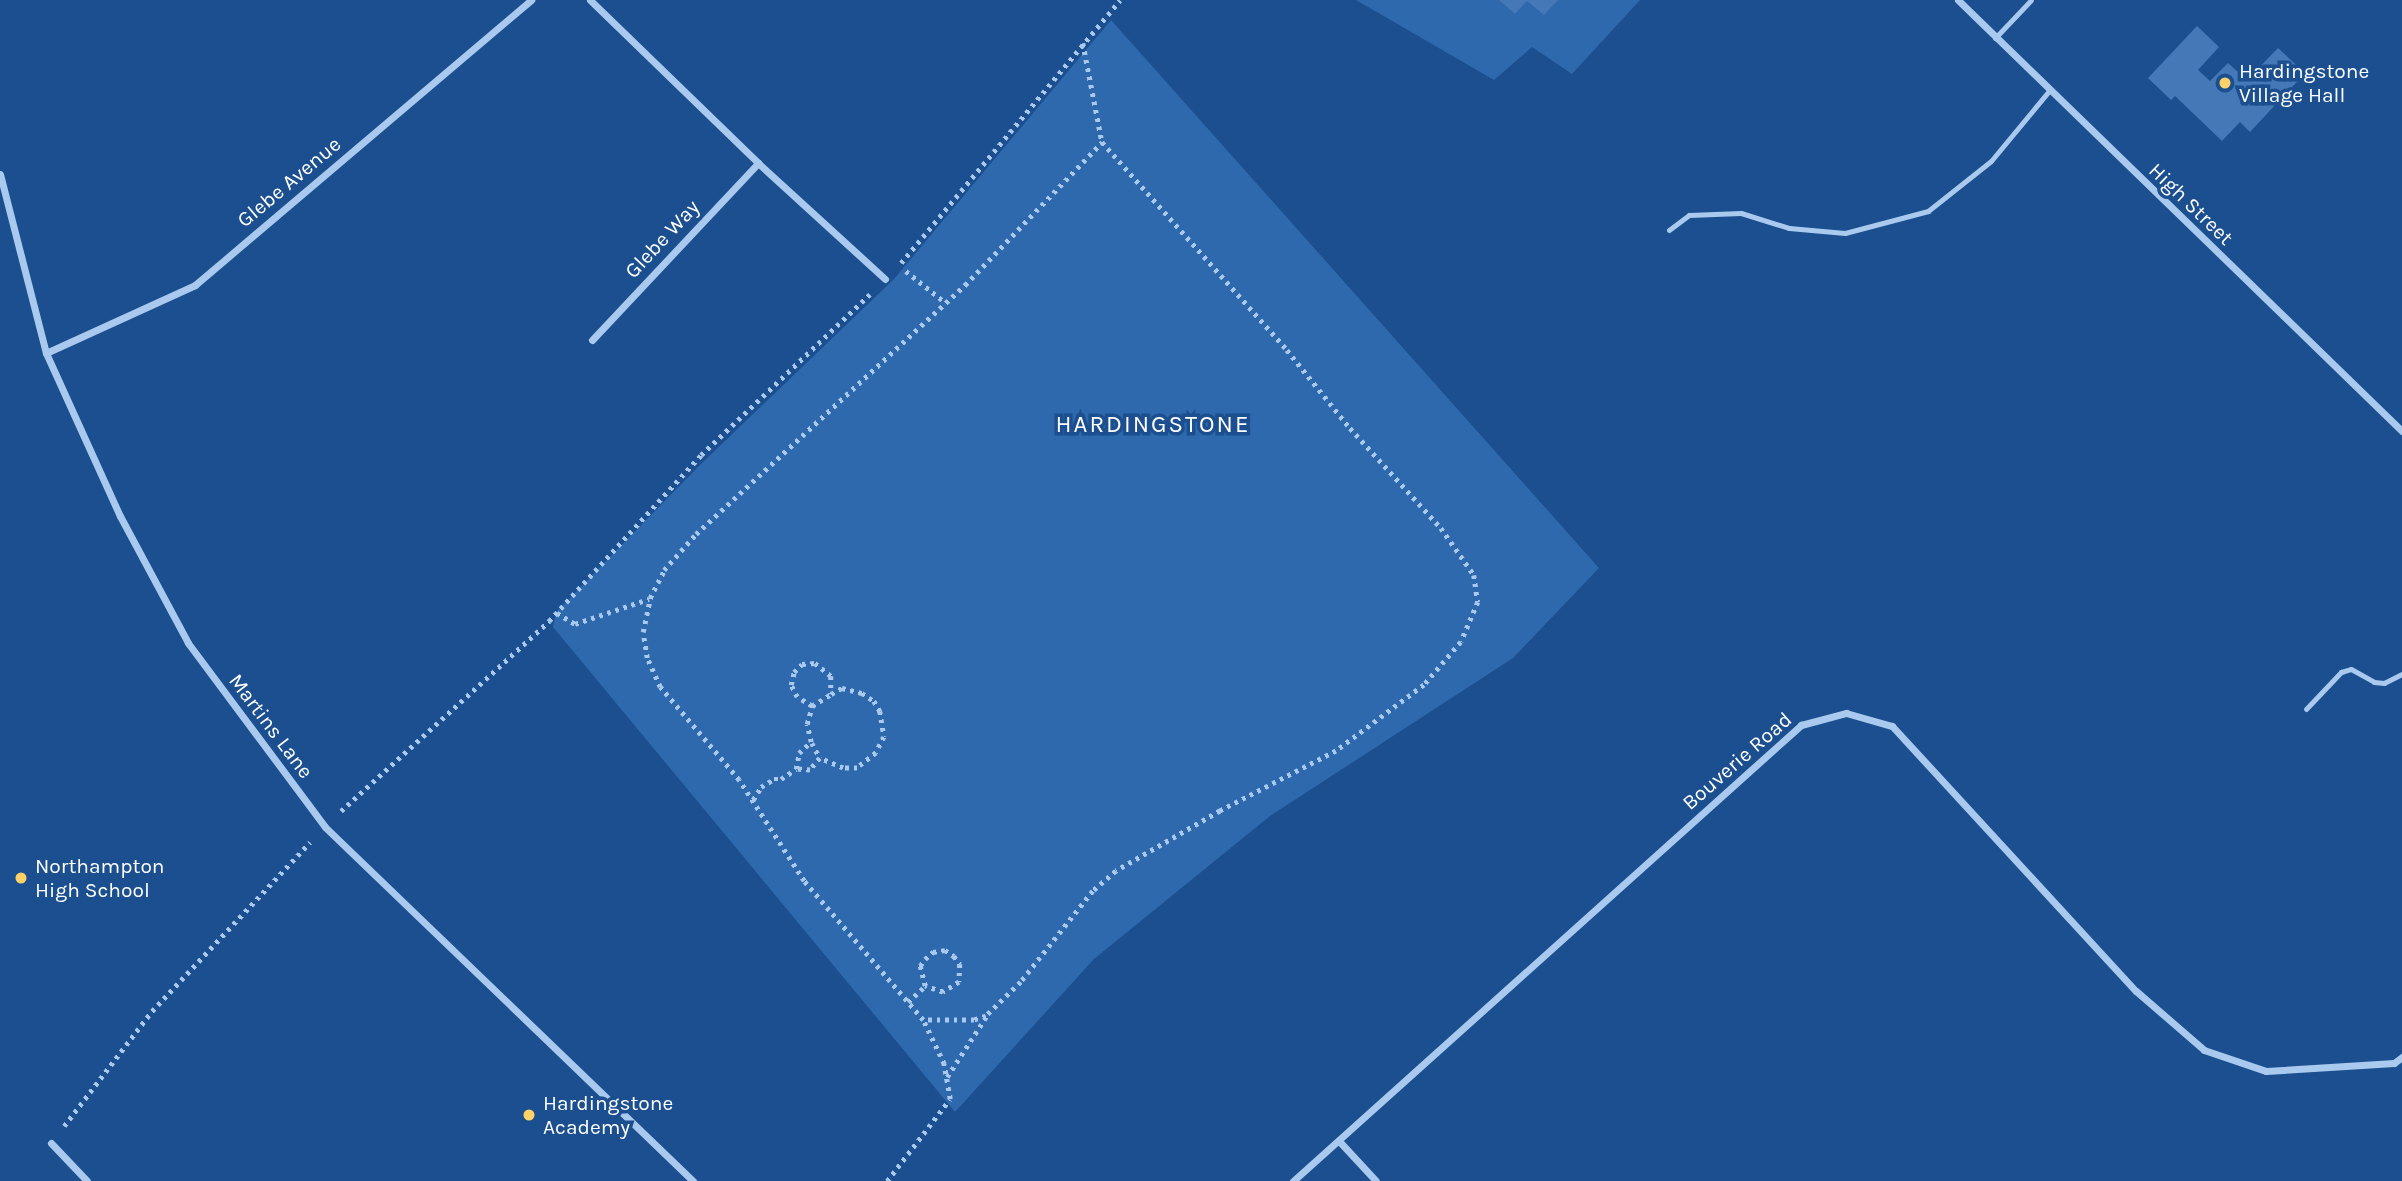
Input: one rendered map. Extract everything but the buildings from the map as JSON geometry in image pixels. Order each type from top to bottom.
[{"type":"street","name":"Glebe Avenue","points":[[46,353],[195,285],[531,0]]},
{"type":"street","points":[[590,0],[758,163],[885,279]]},
{"type":"street","name":"High Street","points":[[1958,0],[2402,431]]},
{"type":"street","name":"Glebe Way","points":[[592,340],[758,163]]},
{"type":"street","name":"Martins Lane","points":[[0,174],[46,353],[120,516],[188,643],[325,827],[693,1181]]},
{"type":"street","name":"Bouverie Road","points":[[1293,1181],[1801,725],[1846,713],[1892,726],[2136,991],[2204,1049],[2266,1071],[2394,1063],[2402,1057]]},
{"type":"street","points":[[1339,1141],[1376,1181]]},
{"type":"street","points":[[51,1143],[87,1181]]},
{"type":"lane","points":[[1995,38],[2031,0]]},
{"type":"lane","points":[[1669,230],[1689,215],[1741,213],[1789,228],[1845,233],[1928,211],[1992,162],[2049,91]]},
{"type":"lane","points":[[2306,709],[2341,672],[2351,669],[2374,682],[2384,683],[2402,674]]},
{"type":"path","points":[[946,303],[899,265],[1120,0]]},
{"type":"path","points":[[947,1077],[986,1016],[1021,982],[1093,891],[1116,871],[1220,811],[1336,751],[1424,685],[1461,642],[1478,602],[1474,575],[1441,528],[1350,428],[1287,350],[1102,142],[1083,43]]},
{"type":"path","points":[[887,1181],[950,1099],[947,1077],[923,1020],[804,881],[753,800],[660,687],[648,658],[643,632],[650,598],[664,570],[696,534],[946,303],[1102,142]]},
{"type":"path","points":[[51,1143],[152,1011],[325,827],[556,612],[701,455],[885,279]]},
{"type":"path","points":[[556,612],[575,624],[650,598]]},
{"type":"path","points":[[813,706],[797,697],[791,685],[794,672],[802,664],[815,663],[831,676],[831,694]]},
{"type":"path","points":[[842,688],[862,693],[874,701],[880,711],[884,737],[876,753],[857,768],[843,768],[820,758],[811,742],[807,724],[813,706],[842,688]]},
{"type":"path","points":[[796,769],[799,752],[811,742]]},
{"type":"path","points":[[753,800],[761,787],[796,769],[810,770],[820,758]]},
{"type":"path","points":[[945,950],[954,956],[960,964],[959,982],[943,992],[925,986],[920,966],[925,959],[933,952],[945,950]]},
{"type":"path","points":[[908,1002],[925,986]]},
{"type":"path","points":[[923,1020],[974,1020],[986,1016]]},
{"type":"shaded area","points":[[1356,0],[1640,0],[1572,74],[1532,47],[1494,80]]},
{"type":"shaded area","points":[[1111,20],[1599,568],[1513,658],[1270,816],[1094,959],[955,1112],[553,627],[556,612],[701,464],[894,279]]},
{"type":"place","name":"Hardingstone Village Hall","points":[[2225,83]]},
{"type":"place","name":"Northampton High School","points":[[21,878]]},
{"type":"place","name":"Hardingstone Academy","points":[[529,1115]]},
{"type":"district","name":"HARDINGSTONE","points":[[1153,425]]}]
